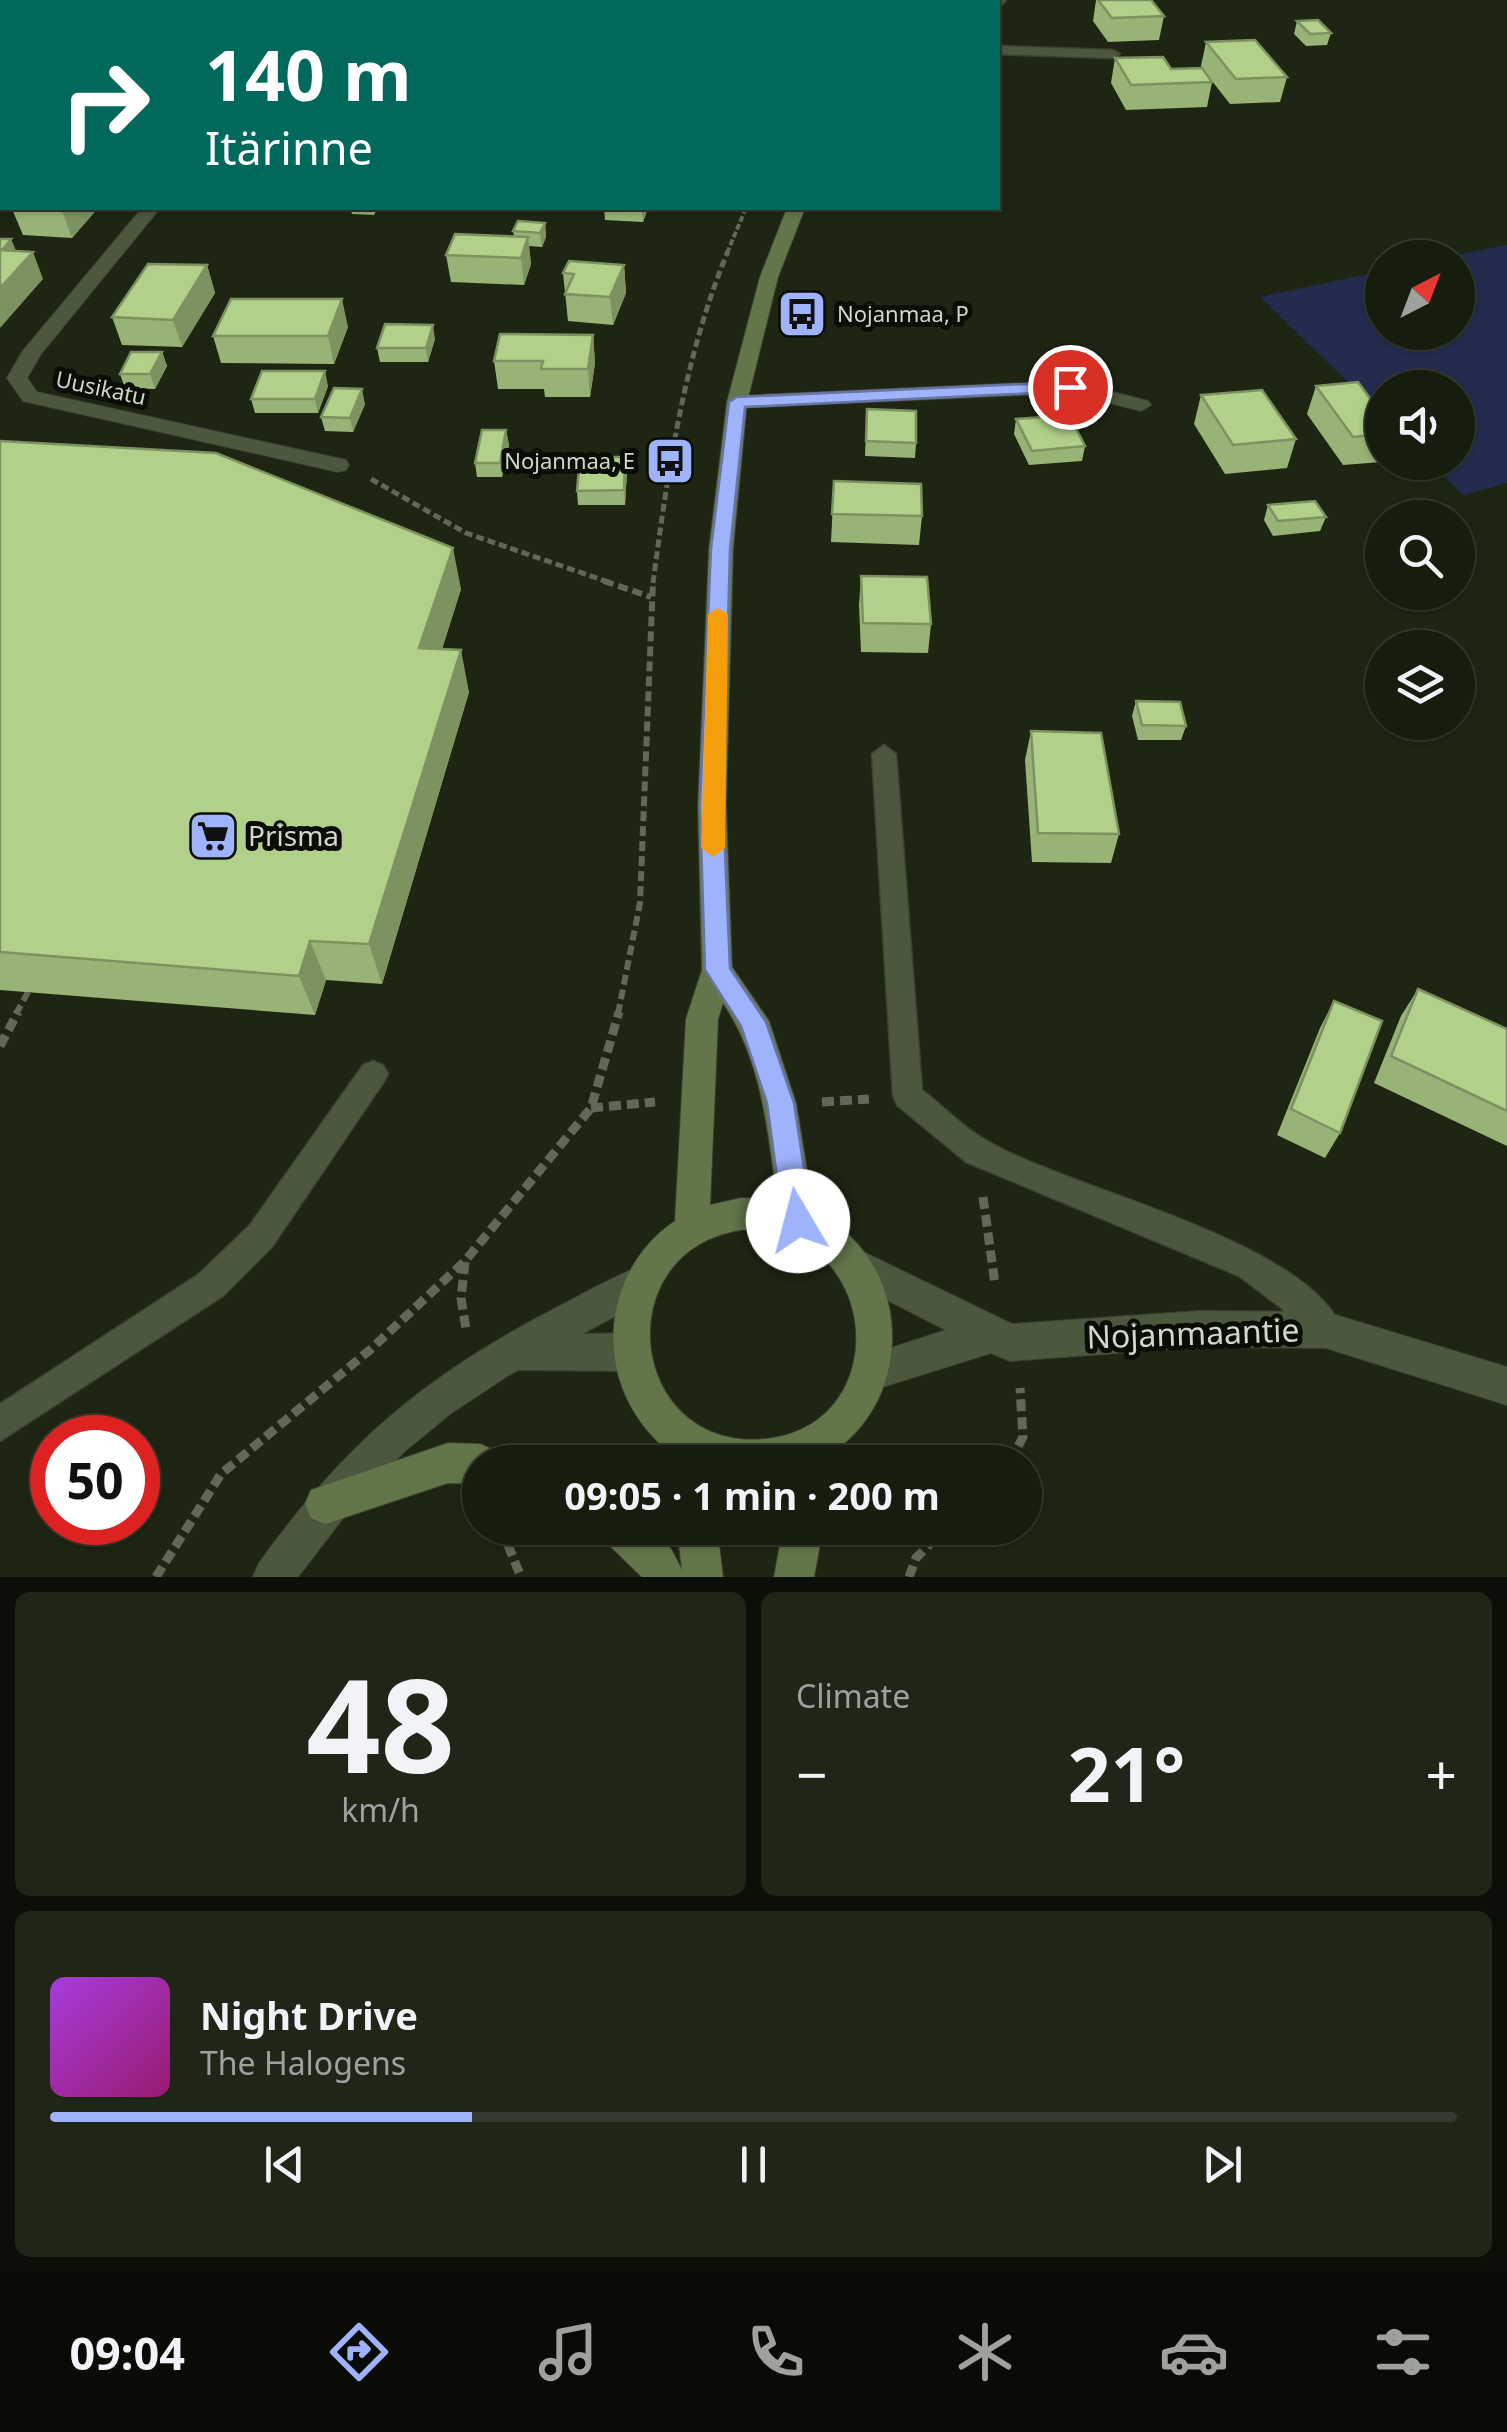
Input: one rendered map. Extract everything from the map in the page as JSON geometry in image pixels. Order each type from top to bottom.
[{"type":"main road","points":[[692,1229],[702,1019],[717,970],[712,806],[720,568],[737,402],[770,277],[795,210]]},
{"type":"main road","points":[[717,970],[752,1022],[780,1103],[798,1221]]},
{"type":"main road","points":[[682,1445],[648,1402],[630,1352],[630,1316],[642,1282],[663,1252],[692,1229],[726,1216],[762,1213],[798,1221],[829,1239],[855,1265],[871,1298],[878,1334],[873,1371],[834,1445]]},
{"type":"main road","points":[[808,1445],[845,1420]]},
{"type":"main road","points":[[325,1504],[448,1463],[462,1463]]},
{"type":"main road","points":[[638,1545],[658,1563],[664,1577]]},
{"type":"main road","points":[[699,1545],[703,1577]]},
{"type":"main road","points":[[794,1577],[800,1545]]},
{"type":"street","name":"Uusikatu","points":[[149,210],[32,352],[17,378],[30,398],[338,465]]},
{"type":"street","points":[[737,402],[1070,387],[1141,406]]},
{"type":"street","name":"Nojanmaantie","points":[[855,1265],[1010,1343],[1198,1329],[1326,1330],[1507,1386]]},
{"type":"street","points":[[273,1577],[325,1504],[411,1420],[515,1352],[642,1282]]},
{"type":"street","name":"Nojanmaantie","points":[[873,1371],[992,1334]]},
{"type":"street","points":[[515,1352],[630,1352]]},
{"type":"lane","points":[[1000,50],[1113,54]]},
{"type":"lane","points":[[884,754],[908,1096],[977,1152],[1250,1265],[1292,1296],[1326,1330]]},
{"type":"lane","points":[[0,1424],[211,1286],[260,1236],[373,1074]]},
{"type":"path","points":[[156,1577],[221,1474],[371,1349],[465,1261],[591,1108],[623,998],[640,903],[651,597],[670,455],[702,322],[745,210]]},
{"type":"path","points":[[338,465],[382,484],[466,533],[651,597]]},
{"type":"path","points":[[0,1046],[28,992]]},
{"type":"path","points":[[812,1102],[908,1096]]},
{"type":"path","points":[[591,1108],[670,1100]]},
{"type":"path","points":[[977,1152],[993,1276]]},
{"type":"path","points":[[461,1298],[465,1261]]},
{"type":"path","points":[[1019,1445],[1025,1406]]},
{"type":"path","points":[[508,1545],[521,1577]]},
{"type":"path","points":[[909,1577],[916,1558],[929,1545]]},
{"type":"shaded area","points":[[1507,245],[1507,483],[1463,495],[1448,480],[1475,480],[1475,370],[1365,370],[1365,399],[1260,297],[1365,275],[1365,350],[1475,350],[1475,251]]},
{"type":"building","points":[[1098,0],[1151,0],[1164,16],[1112,18]]},
{"type":"building","points":[[1318,20],[1331,33],[1310,34],[1297,21]]},
{"type":"building","points":[[1255,40],[1287,77],[1236,79],[1206,42]]},
{"type":"building","points":[[1163,57],[1171,69],[1202,68],[1212,82],[1131,85],[1115,58]]},
{"type":"building","points":[[518,221],[545,223],[540,233],[513,231]]},
{"type":"building","points":[[455,234],[528,237],[521,258],[446,255]]},
{"type":"building","points":[[0,239],[11,239],[2,250],[0,250]]},
{"type":"building","points":[[0,250],[33,252],[0,288]]},
{"type":"building","points":[[569,261],[624,265],[610,297],[565,294],[574,274],[563,273]]},
{"type":"building","points":[[148,264],[207,265],[173,320],[112,317]]},
{"type":"building","points":[[231,299],[342,299],[328,336],[213,336]]},
{"type":"building","points":[[385,324],[433,325],[426,348],[377,348]]},
{"type":"building","points":[[500,334],[593,335],[588,369],[541,369],[543,361],[494,361]]},
{"type":"building","points":[[131,352],[162,352],[150,374],[120,374]]},
{"type":"building","points":[[262,371],[325,371],[315,399],[251,399]]},
{"type":"building","points":[[1358,382],[1365,392],[1365,436],[1353,437],[1316,386]]},
{"type":"building","points":[[334,388],[362,389],[350,418],[321,417]]},
{"type":"building","points":[[1262,390],[1296,439],[1233,445],[1201,395]]},
{"type":"building","points":[[867,409],[916,411],[916,443],[866,441]]},
{"type":"building","points":[[1069,415],[1085,446],[1032,451],[1016,419]]},
{"type":"building","points":[[482,430],[506,430],[500,463],[475,463]]},
{"type":"building","name":"Prisma","points":[[0,441],[216,453],[453,548],[419,648],[461,650],[369,944],[310,941],[299,976],[0,952]]},
{"type":"building","points":[[580,457],[625,457],[624,490],[577,491]]},
{"type":"building","points":[[834,481],[921,484],[922,516],[832,514]]},
{"type":"building","points":[[1315,501],[1326,517],[1278,521],[1268,505]]},
{"type":"building","points":[[861,576],[927,577],[931,624],[863,623]]},
{"type":"building","points":[[1136,701],[1180,702],[1186,726],[1142,725]]},
{"type":"building","points":[[1031,731],[1101,733],[1119,834],[1038,833]]},
{"type":"building","points":[[1418,989],[1507,1029],[1507,1111],[1391,1056]]},
{"type":"building","points":[[1334,1001],[1382,1021],[1340,1133],[1291,1109]]},
{"type":"slow traffic","points":[[713,848],[718,614]]},
{"type":"place","name":"Nojanmaa, P","points":[[802,314]]},
{"type":"place","name":"Nojanmaa, E","points":[[670,461]]},
{"type":"place","name":"Prisma","points":[[213,836]]},
{"type":"route","points":[[798,1221],[780,1103],[752,1022],[717,970],[712,806],[720,549],[737,402],[1070,387]]}]
